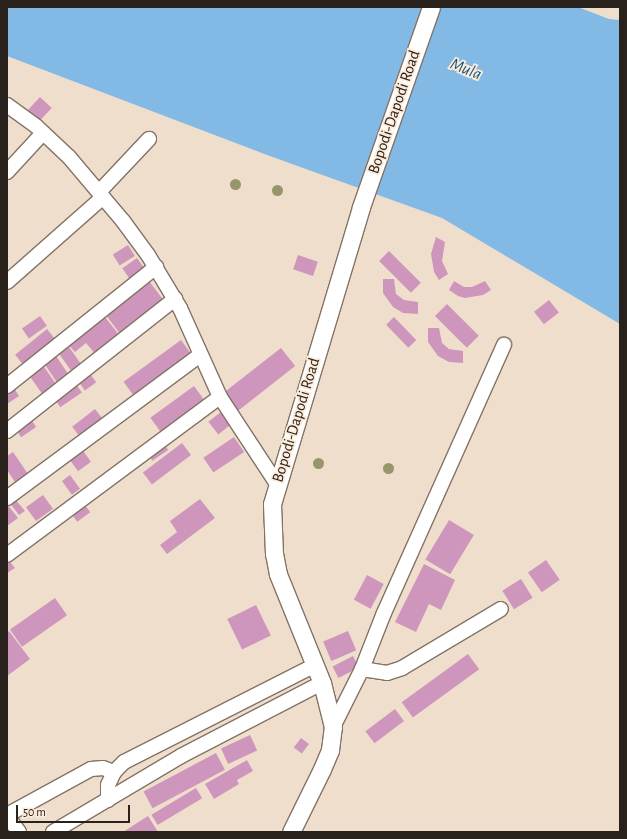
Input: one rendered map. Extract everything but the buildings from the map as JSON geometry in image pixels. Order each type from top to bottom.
[{"type":"street","name":"Bopodi-Dapodi Road","points":[[291,832],[330,750],[333,727],[322,683],[278,574],[274,554],[272,504],[361,207],[431,7]]},
{"type":"street","points":[[7,105],[43,133],[69,157],[123,221],[156,267],[175,299],[220,397],[277,484]]},
{"type":"street","points":[[7,172],[43,133]]},
{"type":"street","points":[[7,282],[101,195],[149,139]]},
{"type":"street","points":[[7,386],[156,267]]},
{"type":"street","points":[[7,430],[175,299]]},
{"type":"street","points":[[333,727],[362,670],[384,613],[504,345]]},
{"type":"street","points":[[7,498],[200,355]]},
{"type":"street","points":[[7,555],[220,397]]},
{"type":"street","points":[[362,670],[387,673],[402,668],[501,609]]},
{"type":"street","points":[[108,800],[108,785],[114,772],[124,762],[315,665]]},
{"type":"street","points":[[53,832],[181,756],[322,683]]},
{"type":"street","points":[[19,832],[7,815],[91,769],[103,768],[114,772]]},
{"type":"water","name":"Mula","points":[[7,7],[578,7],[609,19],[620,20],[620,324],[442,218],[267,155],[7,56]]}]
